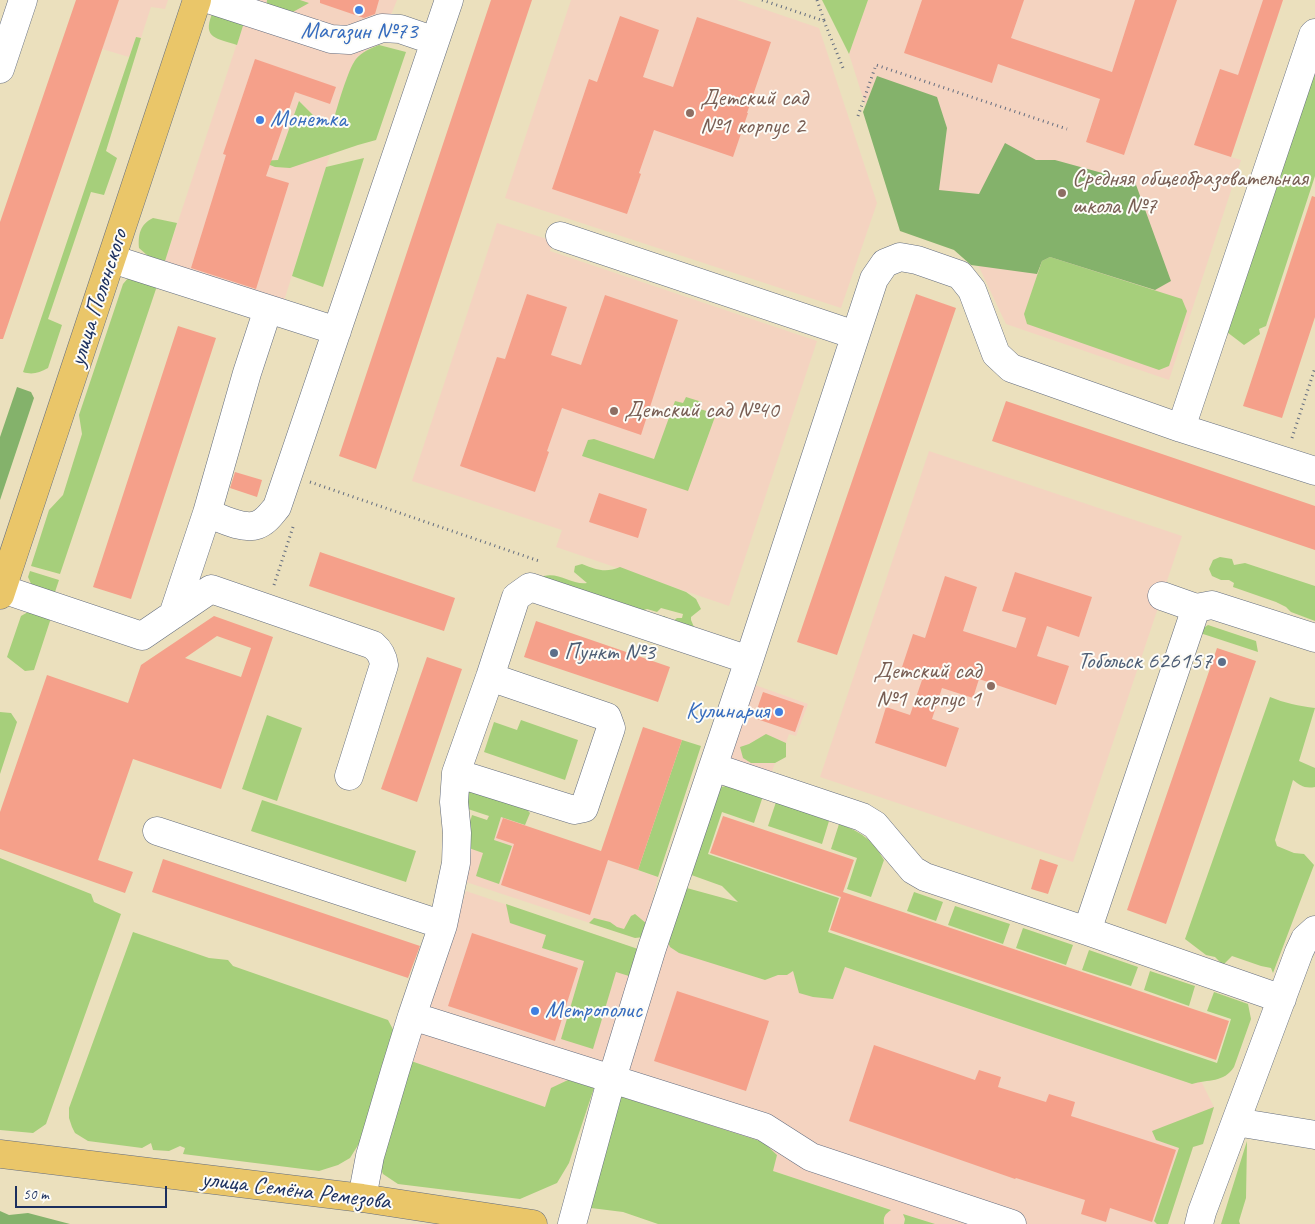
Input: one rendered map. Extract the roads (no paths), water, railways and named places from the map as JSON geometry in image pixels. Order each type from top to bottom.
[{"type":"main road","name":"улица Полонского","points":[[1,592],[198,0]]},
{"type":"main road","name":"улица Семёна Ремезова","points":[[0,1154],[362,1198],[533,1224]]},
{"type":"street","points":[[0,70],[23,0]]},
{"type":"street","points":[[211,0],[331,39],[350,40],[382,28],[400,28],[435,40]]},
{"type":"street","points":[[207,513],[242,526],[256,526],[268,519],[277,507],[449,0]]},
{"type":"street","points":[[1181,428],[1315,33]]},
{"type":"street","points":[[560,236],[647,255],[701,293],[855,335]]},
{"type":"street","points":[[572,1224],[612,1079],[652,948],[749,660],[855,335],[874,279],[884,263],[900,257],[917,260],[960,275],[972,290],[996,354],[1011,368],[1181,428],[1315,471]]},
{"type":"street","points":[[112,259],[337,331]]},
{"type":"street","points":[[173,615],[207,513],[247,372],[268,309]]},
{"type":"street","points":[[362,1198],[370,1156],[412,1016],[443,926],[456,863],[457,833],[454,802],[456,772],[516,597],[530,587],[749,660]]},
{"type":"street","points":[[1,592],[142,636],[211,589],[373,645],[380,650],[384,665],[349,776]]},
{"type":"street","points":[[1162,596],[1196,608],[1212,605],[1315,638]]},
{"type":"street","points":[[1087,931],[1196,608]]},
{"type":"street","points":[[456,772],[574,810],[584,808],[611,728],[607,717],[490,677]]},
{"type":"street","points":[[713,766],[862,816],[874,825],[913,870],[925,877],[1282,999]]},
{"type":"street","points":[[157,831],[443,926]]},
{"type":"street","points":[[1199,1224],[1282,999],[1310,935],[1315,910]]},
{"type":"street","points":[[412,1016],[764,1127],[811,1157],[1012,1224]]},
{"type":"street","points":[[1236,1122],[1315,1135]]},
{"type":"place","name":"Магазин №73","points":[[359,10]]},
{"type":"place","name":"Детский сад №1 корпус 2","points":[[690,113]]},
{"type":"place","name":"Монетка","points":[[260,120]]},
{"type":"place","name":"Средняя общеобразовательная школа №7","points":[[1062,193]]},
{"type":"place","name":"Детский сад №40","points":[[614,411]]},
{"type":"place","name":"Пункт №3","points":[[554,653]]},
{"type":"place","name":"Тобольск 626157","points":[[1222,662]]},
{"type":"place","name":"Детский сад №1 корпус 1","points":[[991,686]]},
{"type":"place","name":"Кулинария","points":[[779,712]]},
{"type":"place","name":"Метрополис","points":[[535,1011]]}]
